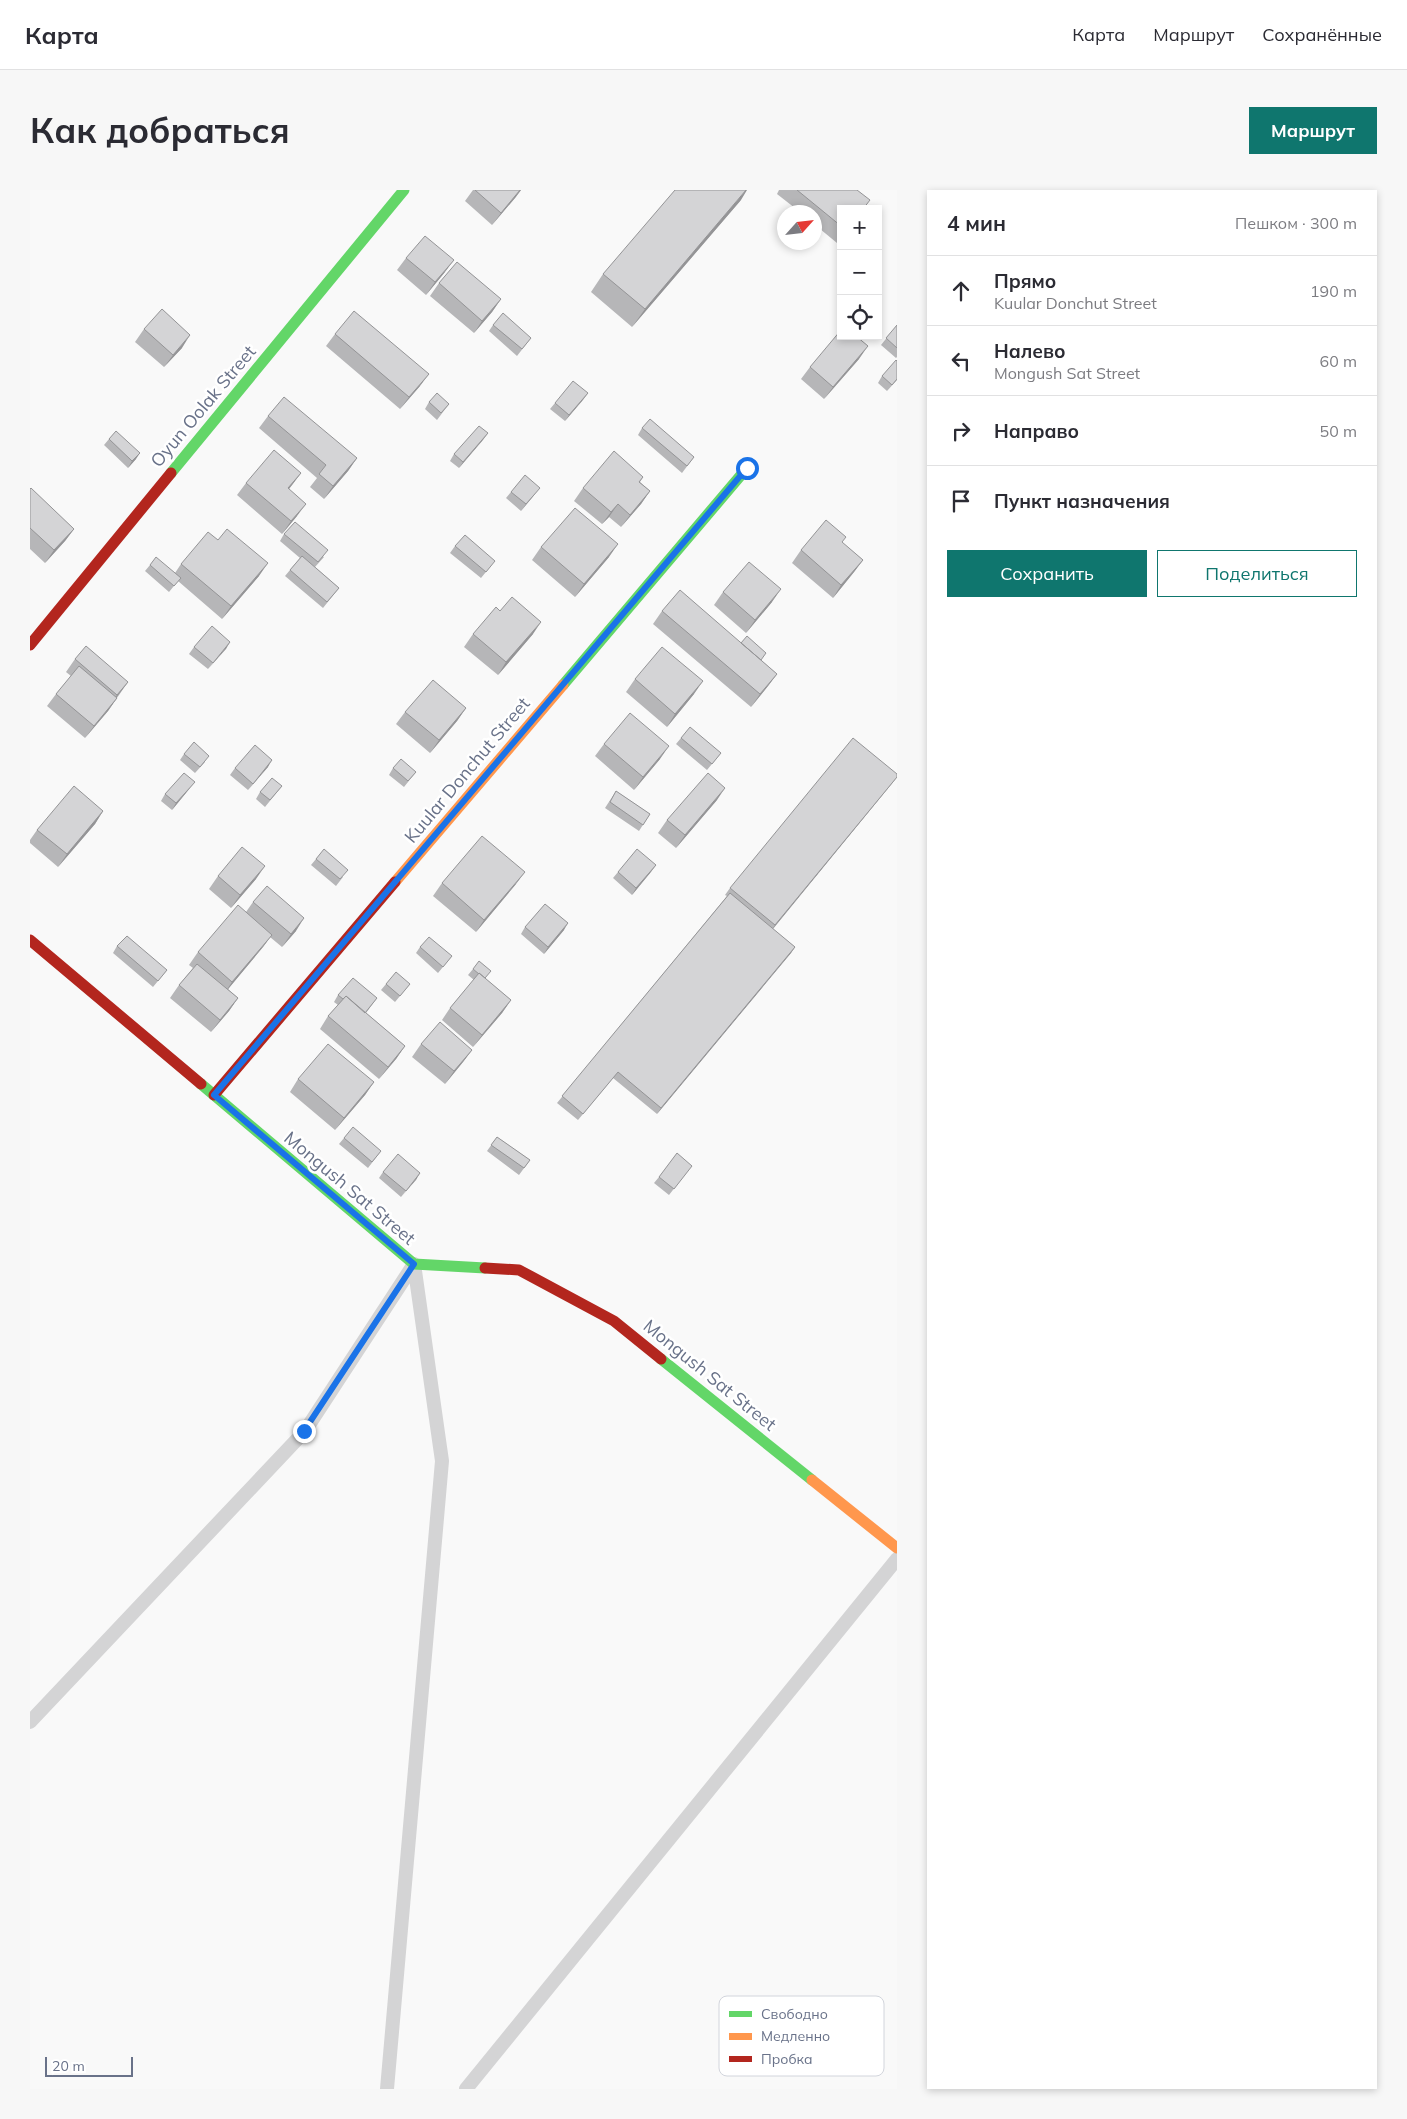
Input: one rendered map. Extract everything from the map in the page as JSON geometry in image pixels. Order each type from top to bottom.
[{"type":"street","name":"Oyun Oolak Street","points":[[30,645],[404,190]]},
{"type":"street","name":"Kuular Donchut Street","points":[[214,1095],[747,468]]},
{"type":"street","name":"Mongush Sat Street","points":[[30,940],[414,1264],[519,1270],[614,1321],[897,1548]]},
{"type":"lane","points":[[30,1722],[304,1431],[414,1264]]},
{"type":"lane","points":[[388,2089],[442,1461],[414,1264]]},
{"type":"lane","points":[[466,2089],[897,1559]]},
{"type":"building","points":[[475,190],[520,190],[501,213]]},
{"type":"building","points":[[675,190],[746,190],[645,309],[603,274]]},
{"type":"building","points":[[797,190],[857,190],[870,200],[866,205],[837,205],[837,223],[822,210],[822,205],[815,205]]},
{"type":"building","points":[[425,236],[454,260],[435,282],[406,258]]},
{"type":"building","points":[[457,262],[501,299],[482,321],[439,283]]},
{"type":"building","points":[[162,309],[190,335],[173,355],[144,329]]},
{"type":"building","points":[[354,311],[429,374],[409,397],[335,334]]},
{"type":"building","points":[[503,313],[531,338],[522,349],[493,325]]},
{"type":"building","points":[[897,325],[897,348],[886,338]]},
{"type":"building","points":[[837,335],[837,340],[861,340],[868,346],[833,387],[810,367]]},
{"type":"building","points":[[896,360],[897,379],[892,385],[882,376]]},
{"type":"building","points":[[573,381],[588,393],[569,415],[555,403]]},
{"type":"building","points":[[437,393],[449,404],[441,413],[429,402]]},
{"type":"building","points":[[284,397],[357,458],[333,486],[319,474],[326,465],[268,416]]},
{"type":"building","points":[[650,419],[694,457],[687,466],[642,428]]},
{"type":"building","points":[[479,426],[488,433],[463,462],[454,454]]},
{"type":"building","points":[[116,431],[140,453],[132,461],[109,439]]},
{"type":"building","points":[[274,450],[301,473],[288,488],[306,504],[291,521],[246,483]]},
{"type":"building","points":[[614,451],[643,477],[639,482],[650,491],[630,515],[618,504],[611,512],[583,488]]},
{"type":"building","points":[[525,475],[540,488],[526,504],[511,492]]},
{"type":"building","points":[[31,488],[74,529],[54,550],[30,528]]},
{"type":"building","points":[[575,508],[618,544],[584,584],[541,547]]},
{"type":"building","points":[[826,520],[846,537],[842,542],[863,560],[841,585],[801,550]]},
{"type":"building","points":[[295,522],[328,550],[318,562],[284,534]]},
{"type":"building","points":[[227,529],[268,563],[231,606],[181,564],[208,532],[218,540]]},
{"type":"building","points":[[465,535],[495,561],[486,572],[455,546]]},
{"type":"building","points":[[302,556],[339,588],[327,602],[290,570]]},
{"type":"building","points":[[156,557],[181,578],[174,586],[150,565]]},
{"type":"building","points":[[749,562],[781,589],[755,620],[723,592]]},
{"type":"building","points":[[680,590],[777,674],[760,694],[662,611]]},
{"type":"building","points":[[512,597],[541,622],[506,662],[473,634],[496,607],[500,611]]},
{"type":"building","points":[[212,626],[230,642],[213,663],[194,647]]},
{"type":"building","points":[[747,636],[766,653],[761,660],[741,643]]},
{"type":"building","points":[[86,646],[128,682],[117,695],[75,659]]},
{"type":"building","points":[[662,647],[703,681],[675,714],[635,679]]},
{"type":"building","points":[[79,666],[117,698],[94,726],[56,694]]},
{"type":"building","points":[[433,680],[466,708],[439,740],[405,712]]},
{"type":"building","points":[[630,713],[669,746],[643,777],[604,744]]},
{"type":"building","points":[[690,727],[721,753],[712,764],[681,738]]},
{"type":"building","points":[[853,738],[897,774],[897,777],[775,925],[730,888]]},
{"type":"building","points":[[194,742],[209,756],[200,767],[184,754]]},
{"type":"building","points":[[255,745],[272,760],[253,784],[235,768]]},
{"type":"building","points":[[401,759],[416,772],[408,781],[393,768]]},
{"type":"building","points":[[184,773],[195,782],[176,803],[165,794]]},
{"type":"building","points":[[708,773],[725,788],[685,835],[667,820]]},
{"type":"building","points":[[272,778],[282,786],[270,800],[260,792]]},
{"type":"building","points":[[74,786],[103,811],[67,854],[37,830]]},
{"type":"building","points":[[616,791],[650,814],[643,825],[610,802]]},
{"type":"building","points":[[482,836],[525,872],[484,920],[442,883]]},
{"type":"building","points":[[242,847],[265,866],[240,895],[218,876]]},
{"type":"building","points":[[324,849],[348,870],[340,879],[316,859]]},
{"type":"building","points":[[637,849],[656,865],[636,888],[618,872]]},
{"type":"building","points":[[267,886],[304,918],[291,934],[253,902]]},
{"type":"building","points":[[730,893],[795,947],[661,1108],[618,1072],[583,1114],[562,1096]]},
{"type":"building","points":[[545,904],[568,923],[548,947],[525,927]]},
{"type":"building","points":[[238,905],[272,935],[232,982],[198,952]]},
{"type":"building","points":[[127,936],[167,970],[158,981],[117,946]]},
{"type":"building","points":[[429,937],[452,956],[443,967],[420,947]]},
{"type":"building","points":[[479,961],[491,971],[485,978],[473,969]]},
{"type":"building","points":[[197,964],[238,998],[220,1020],[179,985]]},
{"type":"building","points":[[396,972],[410,984],[400,996],[386,984]]},
{"type":"building","points":[[479,973],[511,1000],[482,1035],[450,1008]]},
{"type":"building","points":[[353,978],[377,998],[365,1013],[346,996],[343,999],[338,995]]},
{"type":"building","points":[[346,996],[405,1046],[388,1067],[328,1016]]},
{"type":"building","points":[[440,1022],[472,1050],[454,1071],[421,1044]]},
{"type":"building","points":[[328,1044],[374,1082],[344,1118],[298,1079]]},
{"type":"building","points":[[353,1127],[381,1151],[372,1162],[344,1138]]},
{"type":"building","points":[[497,1137],[530,1160],[524,1168],[491,1145]]},
{"type":"building","points":[[677,1153],[692,1166],[674,1189],[659,1177]]},
{"type":"building","points":[[398,1154],[420,1173],[406,1191],[383,1172]]},
{"type":"traffic: fast","points":[[171,473],[404,190]]},
{"type":"traffic: fast","points":[[563,685],[747,468]]},
{"type":"traffic: fast","points":[[201,1084],[414,1264],[485,1268]]},
{"type":"traffic: fast","points":[[661,1359],[812,1480]]},
{"type":"traffic: slow","points":[[395,882],[563,685]]},
{"type":"traffic: slow","points":[[812,1480],[897,1548]]},
{"type":"traffic: jam","points":[[30,645],[171,473]]},
{"type":"traffic: jam","points":[[214,1095],[395,882]]},
{"type":"traffic: jam","points":[[30,940],[201,1084]]},
{"type":"traffic: jam","points":[[485,1268],[519,1270],[614,1321],[661,1359]]},
{"type":"route","points":[[304,1431],[414,1264],[214,1095],[747,468]]}]
